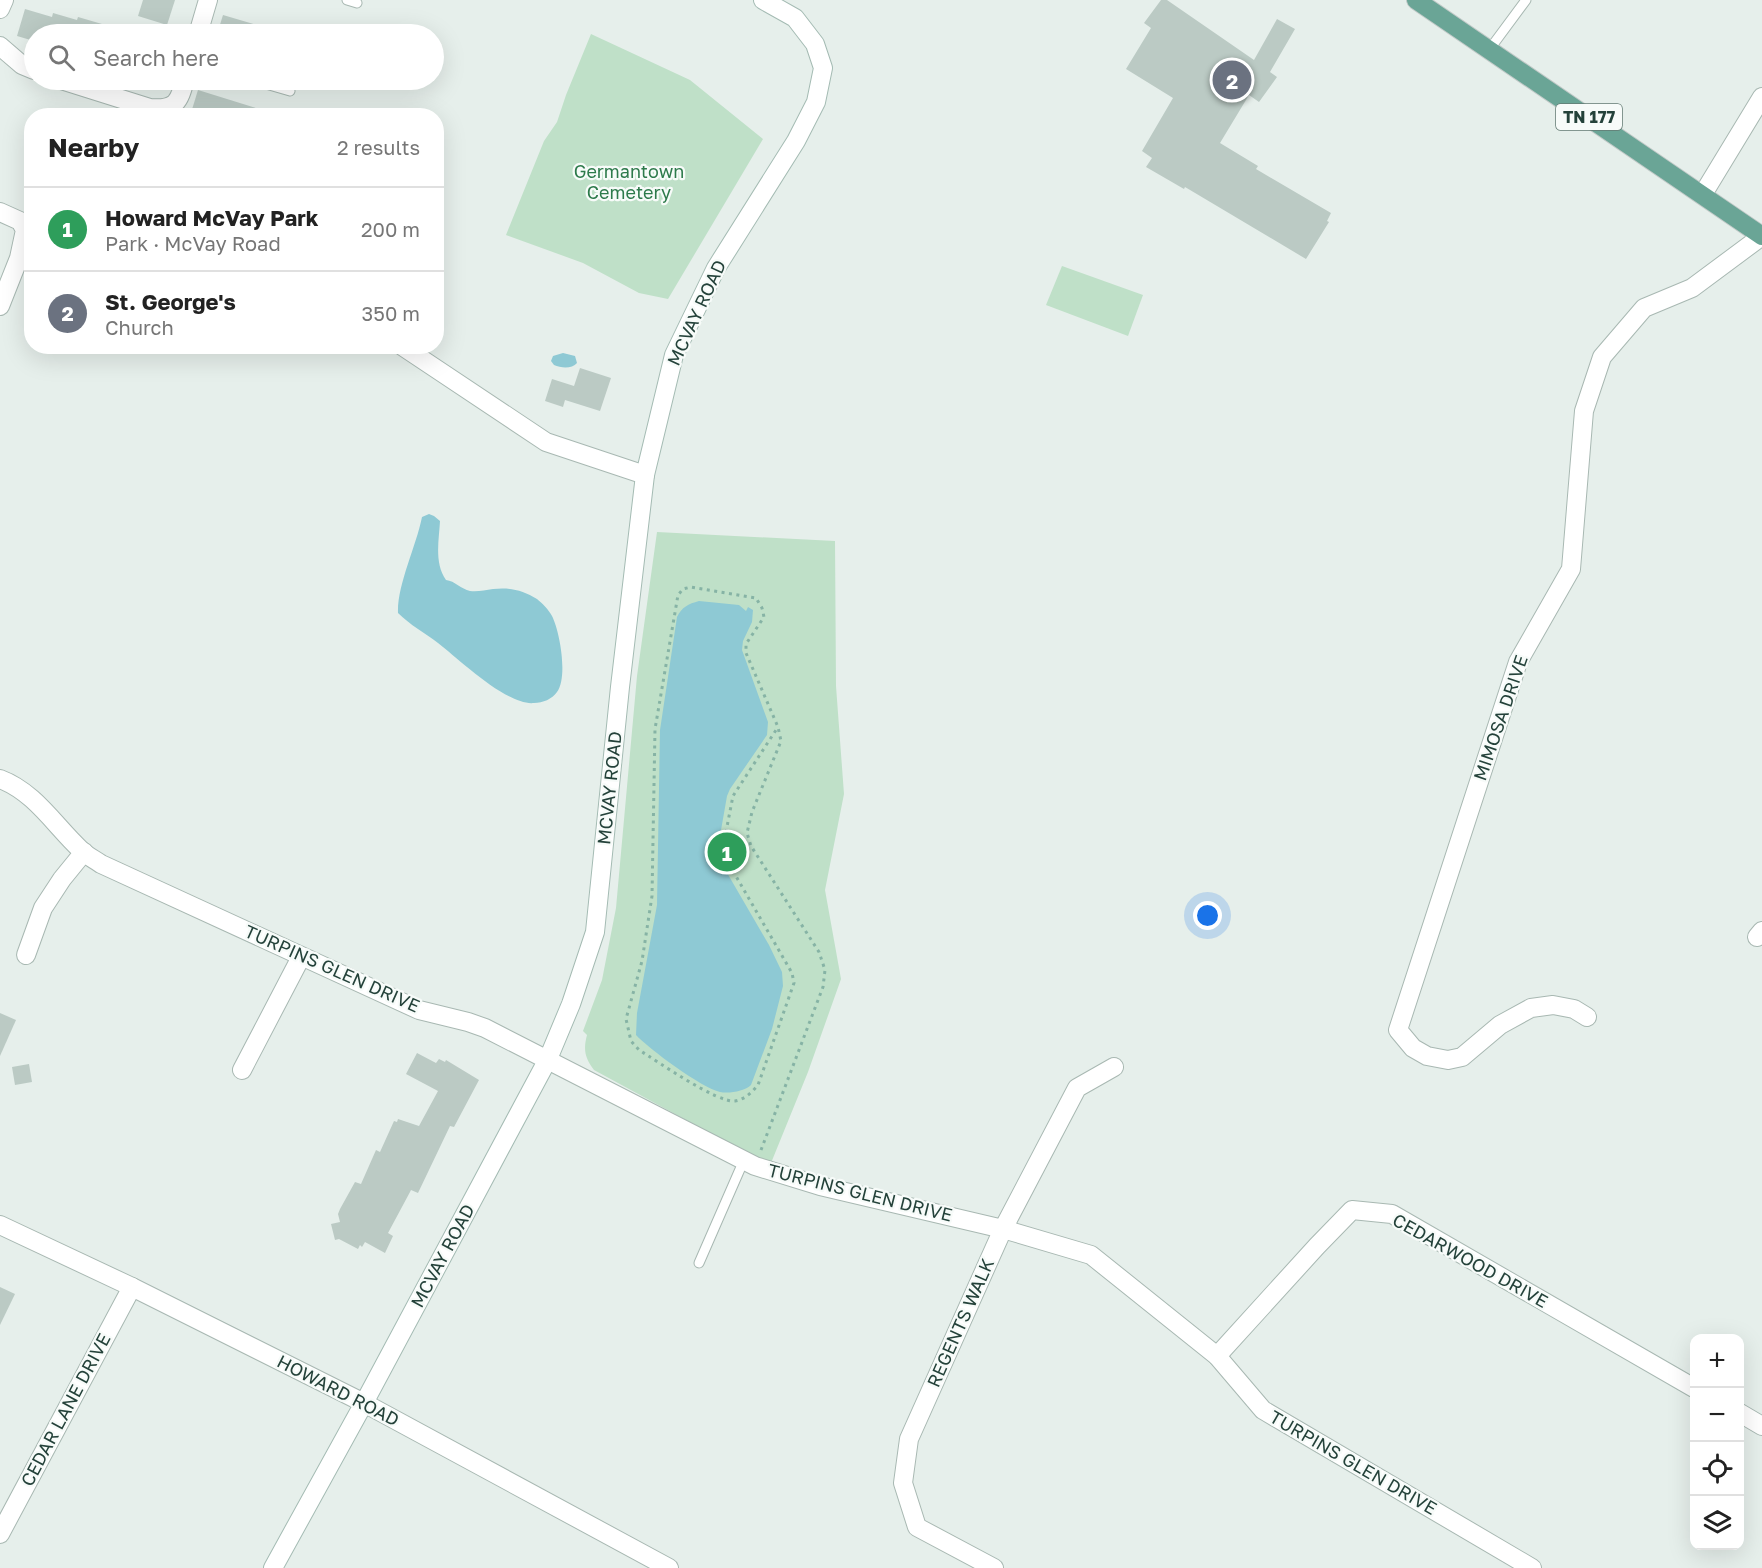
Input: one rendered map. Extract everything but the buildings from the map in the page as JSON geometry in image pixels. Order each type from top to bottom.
[{"type":"main road","name":"TN 177","points":[[1416,0],[1762,236]]},
{"type":"street","points":[[0,9],[4,0]]},
{"type":"street","points":[[201,24],[208,0]]},
{"type":"street","name":"MCVAY ROAD","points":[[273,1568],[548,1059],[571,1004],[595,932],[645,475],[674,355],[716,268],[790,151],[816,102],[823,68],[815,44],[795,18],[763,0]]},
{"type":"street","points":[[0,46],[24,65]]},
{"type":"street","points":[[93,90],[150,108]]},
{"type":"street","points":[[165,108],[177,102],[182,90]]},
{"type":"street","points":[[1703,195],[1762,97]]},
{"type":"street","points":[[0,212],[20,221],[24,228]]},
{"type":"street","points":[[0,306],[19,258],[24,235]]},
{"type":"street","name":"MIMOSA DRIVE","points":[[1587,1017],[1574,1009],[1553,1005],[1531,1008],[1500,1025],[1462,1057],[1448,1060],[1428,1056],[1413,1048],[1398,1030],[1518,662],[1571,568],[1584,411],[1602,357],[1644,308],[1692,288],[1762,236]]},
{"type":"street","points":[[414,354],[546,442],[645,475]]},
{"type":"street","name":"TURPINS GLEN DRIVE","points":[[0,779],[31,796],[84,852],[101,864],[420,1010],[485,1028],[750,1163],[820,1186],[1003,1229],[1091,1255],[1216,1356],[1263,1410],[1532,1568]]},
{"type":"street","points":[[26,955],[43,908],[62,879],[84,852]]},
{"type":"street","points":[[242,1070],[301,957]]},
{"type":"street","name":"REGENTS WALK","points":[[994,1568],[917,1527],[903,1483],[909,1439],[1003,1229],[1077,1088],[1114,1067]]},
{"type":"street","name":"CEDARWOOD DRIVE","points":[[1216,1356],[1352,1210],[1392,1214],[1690,1385]]},
{"type":"street","name":"HOWARD ROAD","points":[[0,1225],[132,1287],[364,1403],[669,1568]]},
{"type":"street","name":"CEDAR LANE DRIVE","points":[[1,1531],[132,1287]]},
{"type":"street","points":[[1744,1415],[1762,1426]]},
{"type":"lane","points":[[1489,50],[1526,0]]},
{"type":"lane","points":[[699,1263],[750,1163]]},
{"type":"path","points":[[750,1163],[824,987],[825,970],[819,952],[751,846],[747,833],[752,812],[781,741],[778,727],[746,653],[746,644],[764,617],[762,608],[756,598],[691,587],[683,589],[678,595],[655,729],[652,896],[642,961],[626,1019],[631,1041],[639,1050],[717,1098],[734,1101],[748,1096],[758,1085],[794,983],[792,973],[722,852],[733,796],[778,727]]},
{"type":"green space","name":"Germantown Cemetery","points":[[591,34],[690,80],[763,139],[668,299],[639,293],[583,263],[506,235],[544,141],[557,122]]},
{"type":"green space","points":[[1062,266],[1143,295],[1128,336],[1046,305]]},
{"type":"green space","points":[[657,532],[835,541],[836,686],[844,794],[825,890],[841,979],[808,1072],[771,1163],[745,1152],[594,1070],[586,1054],[587,1035],[583,1031],[602,980],[616,908],[637,676]]},
{"type":"water","points":[[563,353],[575,356],[577,363],[566,367],[554,365],[551,361],[553,356]]},
{"type":"water","points":[[429,514],[440,521],[439,559],[446,580],[470,591],[505,588],[521,591],[537,599],[551,614],[562,654],[562,676],[557,692],[550,699],[534,703],[523,702],[497,690],[398,613],[400,590],[422,517]]},
{"type":"water","points":[[699,601],[739,605],[746,611],[748,607],[753,610],[752,622],[743,641],[742,650],[768,722],[767,735],[727,796],[717,853],[769,945],[782,972],[783,986],[772,1029],[751,1085],[728,1093],[712,1089],[689,1076],[636,1035],[637,1013],[657,905],[660,730],[677,617],[686,606]]},
{"type":"place","name":"St. George's","points":[[1232,80]]},
{"type":"place","name":"Howard McVay Park","points":[[727,852]]}]
